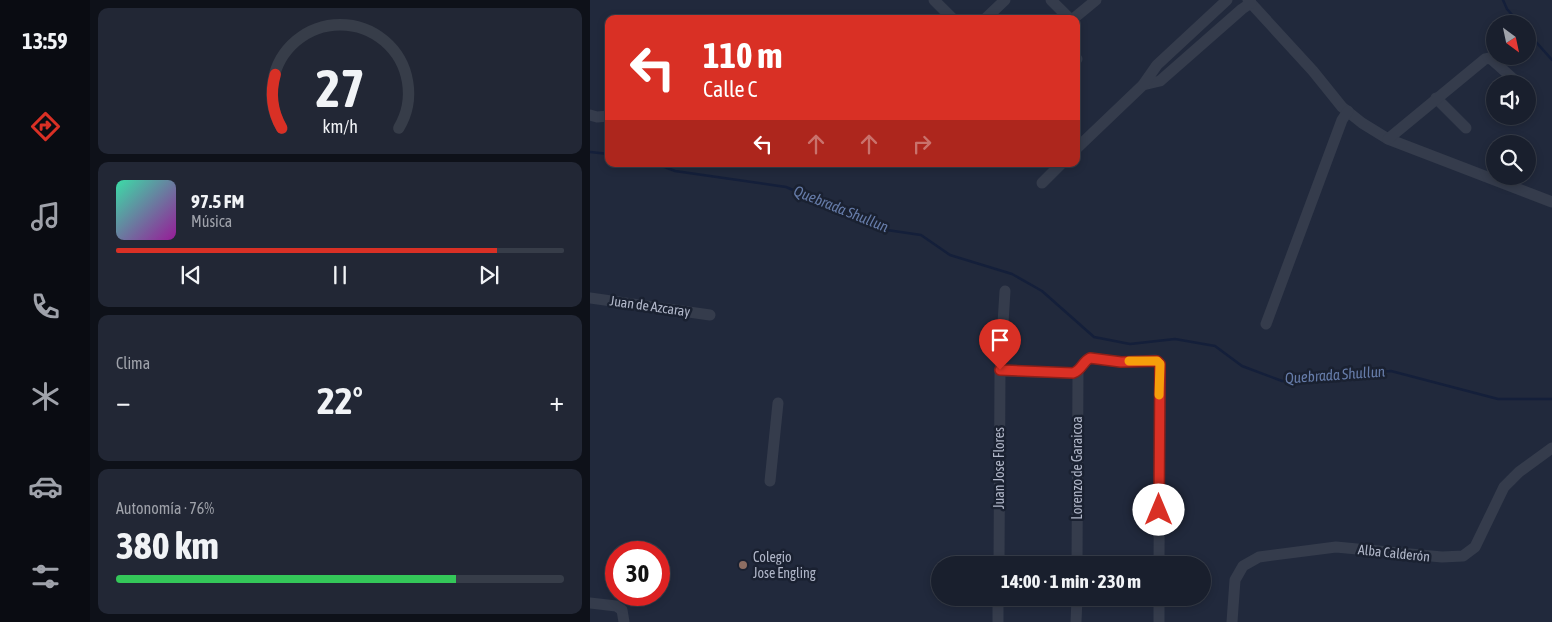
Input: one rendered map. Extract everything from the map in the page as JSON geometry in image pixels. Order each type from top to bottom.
[{"type":"street","points":[[934,0],[949,15]]},
{"type":"street","points":[[989,15],[1005,0]]},
{"type":"street","points":[[1050,0],[1067,15]]},
{"type":"street","points":[[1077,15],[1096,0]]},
{"type":"street","points":[[1080,145],[1143,85],[1157,65],[1226,0]]},
{"type":"street","points":[[1143,85],[1160,81],[1249,2],[1348,111],[1362,123],[1388,139],[1552,202]]},
{"type":"street","points":[[1388,139],[1436,98],[1488,58],[1508,75]]},
{"type":"street","points":[[1436,98],[1466,128]]},
{"type":"street","points":[[1266,324],[1342,120],[1348,111]]},
{"type":"street","points":[[590,115],[605,116]]},
{"type":"street","points":[[1042,182],[1058,167]]},
{"type":"street","name":"Juan Jose Flores","points":[[999,556],[1000,370],[1005,290]]},
{"type":"street","name":"Juan de Azcaray","points":[[590,298],[638,300],[710,315]]},
{"type":"street","points":[[1000,370],[1073,373],[1078,371],[1086,360],[1090,358],[1121,362],[1157,361],[1160,364],[1159,556]]},
{"type":"street","name":"Lorenzo de Garaicoa","points":[[1077,556],[1078,371]]},
{"type":"street","points":[[770,481],[778,404]]},
{"type":"street","name":"Alba Calderón","points":[[1232,622],[1235,580],[1243,566],[1259,557],[1336,547],[1442,557],[1463,556],[1475,547],[1504,487],[1520,472],[1552,448]]},
{"type":"street","points":[[590,603],[616,606],[622,610],[624,622]]},
{"type":"street","points":[[998,606],[998,622]]},
{"type":"street","points":[[1076,622],[1077,606]]},
{"type":"street","points":[[1159,606],[1159,622]]},
{"type":"waterway","points":[[1503,0],[1512,15]]},
{"type":"waterway","points":[[1536,42],[1552,60]]},
{"type":"waterway","name":"Quebrada Shullun","points":[[590,152],[605,154]]},
{"type":"waterway","name":"Quebrada Shullun","points":[[665,167],[675,171],[786,187],[887,230],[921,235],[950,255],[1012,274],[1042,291],[1094,337],[1130,344],[1175,339],[1215,346],[1242,366],[1282,381],[1391,371],[1498,399],[1552,399]]},
{"type":"slow traffic","points":[[1129,361],[1154,360],[1160,364],[1159,395]]},
{"type":"place","name":"Colegio Jose Engling","points":[[743,565]]},
{"type":"route","points":[[1000,370],[1073,373],[1081,369],[1086,360],[1090,358],[1121,362],[1157,361],[1160,364],[1159,510]]}]
